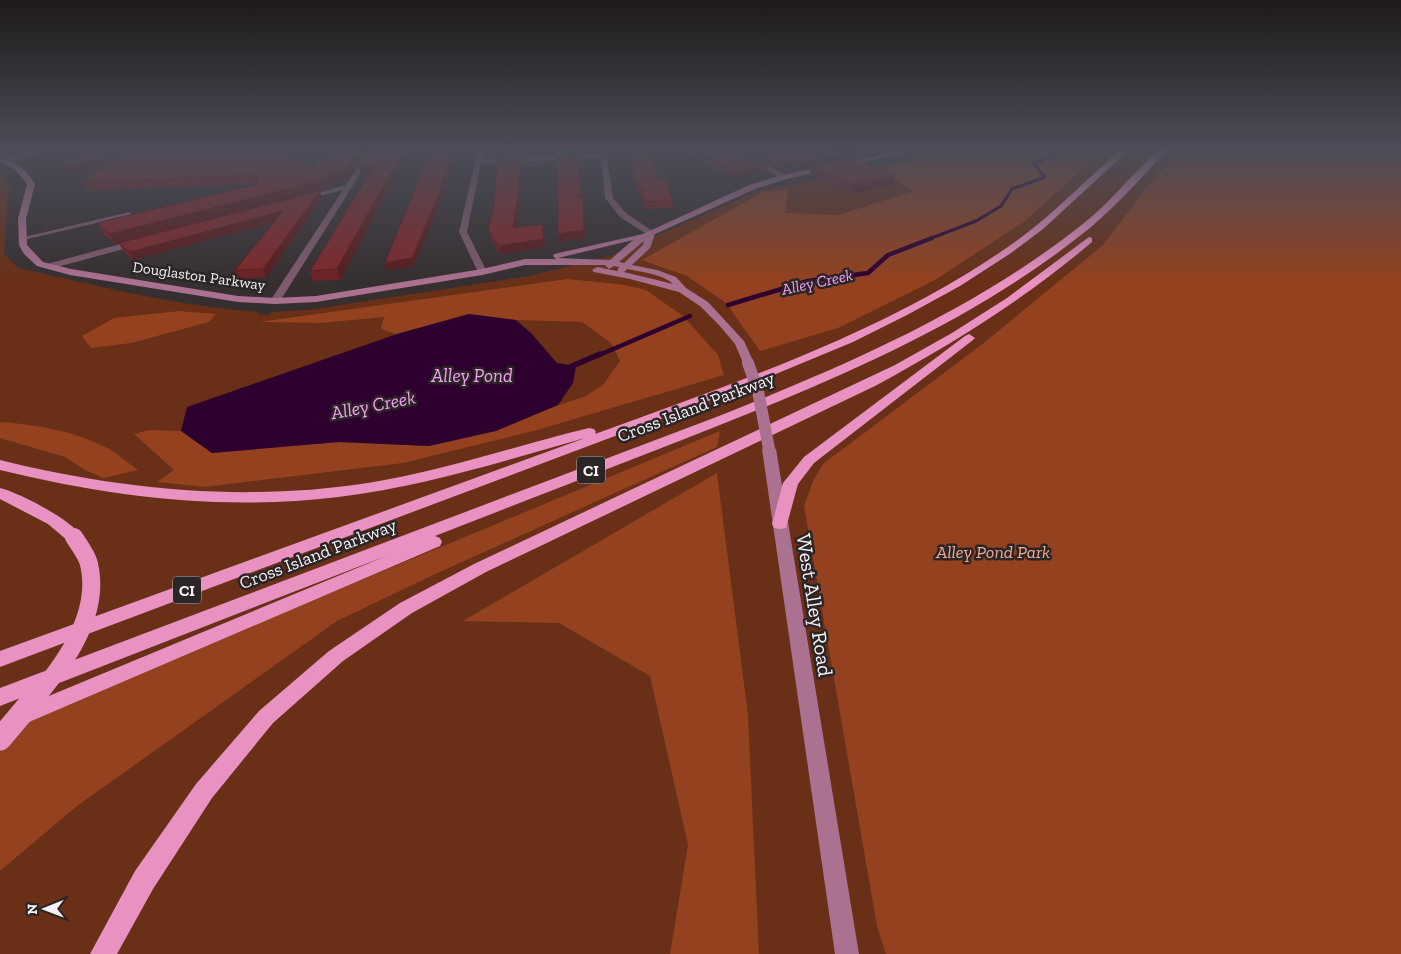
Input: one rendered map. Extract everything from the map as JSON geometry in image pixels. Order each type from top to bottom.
[{"type":"highway","name":"Cross Island Parkway","points":[[0,659],[698,400],[854,337],[965,278],[1008,252],[1042,227],[1077,194]]},
{"type":"highway","name":"Cross Island Parkway","points":[[0,697],[724,418],[832,374],[884,350],[945,318],[1037,262],[1104,211],[1121,194]]},
{"type":"highway","points":[[103,954],[144,880],[204,791],[266,717],[336,656],[406,608],[480,568],[870,383],[932,350],[1059,266],[1095,233],[1125,194]]},
{"type":"highway","points":[[780,524],[791,483],[809,460],[1027,294],[1095,233]]},
{"type":"highway","points":[[0,465],[40,476],[114,490],[176,496],[230,499],[340,491],[400,480],[488,460],[698,400]]},
{"type":"highway","points":[[0,726],[724,418]]},
{"type":"highway","points":[[0,493],[54,520],[74,537],[89,562],[92,590],[80,634],[50,682],[0,739]]},
{"type":"main road","points":[[22,238],[22,219],[29,194]]},
{"type":"main road","name":"Douglaston Parkway","points":[[602,271],[632,245],[651,233],[738,194]]},
{"type":"main road","points":[[616,273],[647,246],[651,233]]},
{"type":"main road","name":"Douglaston Parkway","points":[[22,238],[27,252],[33,259],[70,272],[238,299],[275,301],[316,299],[482,272],[509,265],[534,262],[651,233]]},
{"type":"main road","name":"Douglaston Parkway","points":[[534,262],[612,263],[626,266]]},
{"type":"main road","name":"West Alley Road","points":[[626,266],[654,272],[672,279],[683,290],[704,304],[740,343],[758,392],[769,449],[847,954]]},
{"type":"main road","name":"Douglaston Parkway","points":[[482,272],[513,273],[559,268],[616,273]]},
{"type":"main road","name":"West Alley Road","points":[[616,273],[683,290]]},
{"type":"street","points":[[292,202],[323,194]]},
{"type":"street","points":[[275,301],[345,194]]},
{"type":"street","points":[[471,194],[463,232],[482,272]]},
{"type":"street","points":[[608,194],[608,198],[614,207],[651,233]]},
{"type":"street","points":[[50,266],[147,240]]},
{"type":"lane","points":[[22,238],[129,214]]},
{"type":"green space","name":"Alley Pond Park","points":[[0,194],[8,194],[4,254],[18,268],[168,300],[259,312],[257,314],[268,315],[272,312],[308,310],[529,276],[610,256],[753,194],[1401,194],[1401,954],[0,954]]},
{"type":"green space","points":[[760,194],[788,194],[785,213],[838,215],[906,194],[1055,194],[1025,221],[935,280],[838,328],[760,351],[726,303],[687,276],[642,260]]},
{"type":"green space","points":[[1142,194],[1401,194],[1401,954],[886,954],[877,926],[804,506],[813,481],[823,464],[985,342],[1103,245]]},
{"type":"green space","points":[[568,279],[625,285],[646,290],[683,316],[718,355],[724,375],[537,430],[403,463],[205,487],[157,482],[174,470],[134,434],[148,430],[181,431],[212,453],[339,442],[429,446],[584,397],[603,385],[620,361],[612,344],[582,322],[516,320],[469,314],[397,334],[381,328],[384,317],[321,323],[259,322]]},
{"type":"green space","points":[[179,311],[216,314],[209,322],[131,343],[91,348],[82,336],[114,318]]},
{"type":"green space","points":[[0,422],[42,427],[70,433],[109,449],[138,470],[104,478],[85,470],[65,457],[0,438]]},
{"type":"green space","points":[[720,431],[717,447],[431,576],[337,621],[77,806],[0,871],[0,750],[29,718]]},
{"type":"green space","points":[[717,473],[748,715],[759,954],[670,954],[688,845],[650,676],[559,623],[463,621]]},
{"type":"water","name":"Alley Pond","points":[[469,314],[516,320],[532,334],[557,363],[576,366],[573,383],[558,405],[496,431],[429,446],[339,442],[212,453],[181,431],[187,407],[397,334]]},
{"type":"building","points":[[218,194],[269,194],[110,234],[97,223]]},
{"type":"building","points":[[310,194],[318,194],[263,269],[235,270],[283,211],[130,252],[119,243]]},
{"type":"building","points":[[357,194],[379,194],[337,269],[310,271]]},
{"type":"building","points":[[413,194],[439,194],[412,258],[385,263]]},
{"type":"building","points":[[494,194],[518,194],[513,228],[542,224],[544,239],[499,246],[488,229],[495,204],[493,204]]},
{"type":"building","points":[[557,194],[582,194],[576,196],[583,199],[584,230],[558,234]]},
{"type":"building","points":[[642,194],[671,194],[673,201],[644,202]]},
{"type":"waterway","name":"Alley Creek","points":[[929,239],[976,221],[1001,206],[1009,194]]},
{"type":"waterway","name":"Alley Creek","points":[[728,305],[808,281],[868,273],[888,255],[932,238]]},
{"type":"waterway","name":"Alley Creek","points":[[597,356],[690,316]]},
{"type":"waterway","name":"Alley Creek","points":[[570,367],[600,354]]}]
